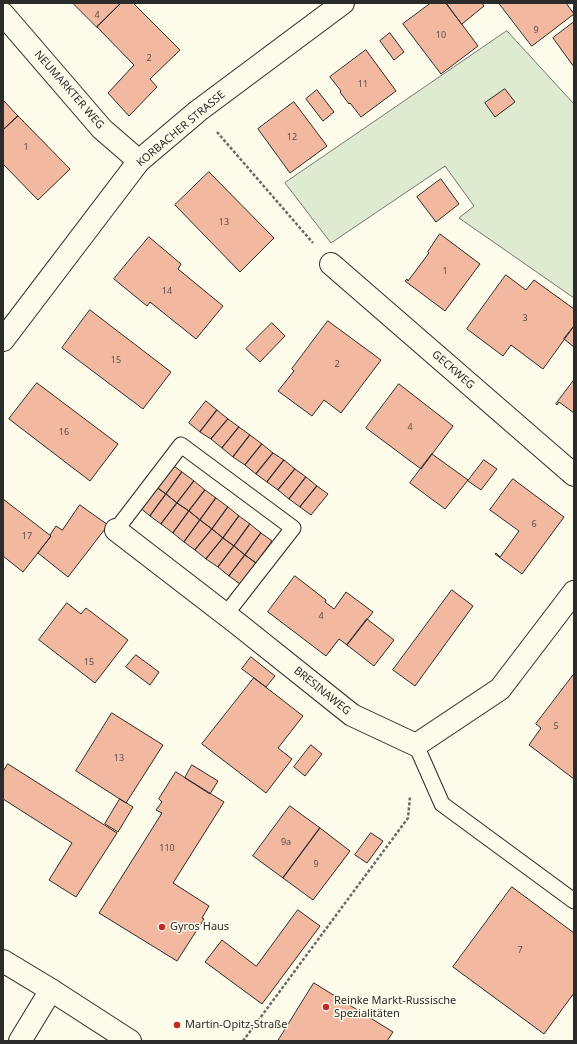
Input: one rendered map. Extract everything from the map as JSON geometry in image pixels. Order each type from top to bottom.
[{"type":"street","name":"KORBACHER STRASSE","points":[[3,340],[139,161],[198,111],[343,3]]},
{"type":"street","name":"NEUMARKTER WEG","points":[[3,14],[102,129],[139,161]]},
{"type":"street","name":"GECKWEG","points":[[331,264],[574,475]]},
{"type":"street","name":"BRESINAWEG","points":[[116,530],[226,614],[352,715],[416,745]]},
{"type":"street","points":[[416,745],[500,689],[574,592]]},
{"type":"street","points":[[3,961],[130,1041]]},
{"type":"street","points":[[20,1041],[51,990]]},
{"type":"lane","points":[[116,530],[181,445],[293,528],[226,614]]},
{"type":"lane","points":[[416,745],[442,804],[574,900]]},
{"type":"path","points":[[198,111],[331,264]]},
{"type":"path","points":[[244,1041],[408,818],[410,796]]},
{"type":"green space","points":[[507,31],[574,104],[574,298],[459,218],[474,206],[445,166],[331,243],[285,183]]},
{"type":"building","points":[[73,3],[121,3],[97,27]]},
{"type":"building","points":[[121,3],[133,3],[180,50],[150,79],[157,87],[129,116],[108,93],[134,65],[97,27]]},
{"type":"building","points":[[431,3],[446,3],[478,46],[441,74],[403,24]]},
{"type":"building","points":[[446,3],[482,3],[484,6],[462,24]]},
{"type":"building","points":[[499,3],[566,3],[574,14],[532,46]]},
{"type":"building","points":[[574,22],[574,67],[553,38]]},
{"type":"building","points":[[390,33],[404,52],[394,60],[380,41]]},
{"type":"building","points":[[366,50],[396,91],[361,117],[350,103],[349,104],[330,77]]},
{"type":"building","points":[[505,89],[515,102],[495,117],[485,103]]},
{"type":"building","points":[[317,90],[334,112],[323,121],[306,99]]},
{"type":"building","points":[[3,100],[18,116],[3,130]]},
{"type":"building","points":[[294,102],[327,146],[290,173],[258,129]]},
{"type":"building","points":[[18,116],[70,169],[38,200],[3,164],[3,130]]},
{"type":"building","points":[[209,172],[274,238],[240,272],[175,205]]},
{"type":"building","points":[[441,179],[459,204],[436,222],[417,197]]},
{"type":"building","points":[[440,234],[480,264],[445,311],[405,281],[407,279],[408,281],[429,253],[428,252]]},
{"type":"building","points":[[149,237],[181,264],[178,269],[223,306],[196,339],[150,302],[147,306],[114,279]]},
{"type":"building","points":[[506,275],[526,290],[534,280],[574,309],[574,326],[543,369],[511,345],[503,356],[467,329]]},
{"type":"building","points":[[90,310],[171,372],[143,409],[62,348]]},
{"type":"building","points":[[328,321],[381,360],[341,413],[324,400],[312,416],[278,391],[294,371],[292,369]]},
{"type":"building","points":[[272,323],[285,336],[260,362],[246,349]]},
{"type":"building","points":[[574,326],[574,347],[564,339]]},
{"type":"building","points":[[574,380],[574,413],[559,402],[557,405],[556,404]]},
{"type":"building","points":[[37,383],[118,444],[90,481],[9,419]]},
{"type":"building","points":[[399,384],[453,426],[421,469],[366,428]]},
{"type":"building","points":[[206,401],[217,410],[200,432],[189,423]]},
{"type":"building","points":[[217,410],[228,419],[211,439],[200,432]]},
{"type":"building","points":[[228,419],[239,427],[222,448],[211,439]]},
{"type":"building","points":[[239,427],[250,435],[233,457],[222,448]]},
{"type":"building","points":[[250,435],[262,444],[245,465],[233,457]]},
{"type":"building","points":[[262,444],[273,453],[256,474],[245,465]]},
{"type":"building","points":[[273,453],[284,460],[267,482],[256,474]]},
{"type":"building","points":[[432,454],[468,480],[445,509],[410,483]]},
{"type":"building","points":[[284,460],[295,469],[278,490],[267,482]]},
{"type":"building","points":[[484,460],[497,469],[481,490],[468,481]]},
{"type":"building","points":[[171,464],[182,472],[166,494],[155,486]]},
{"type":"building","points":[[295,469],[306,477],[289,499],[278,490]]},
{"type":"building","points":[[182,472],[194,481],[177,503],[166,494]]},
{"type":"building","points":[[306,477],[317,486],[300,507],[289,499]]},
{"type":"building","points":[[513,479],[564,517],[522,574],[495,554],[496,553],[500,557],[519,531],[490,510]]},
{"type":"building","points":[[194,481],[205,490],[189,511],[177,503]]},
{"type":"building","points":[[155,486],[166,494],[150,516],[139,507]]},
{"type":"building","points":[[317,486],[328,494],[311,515],[300,507]]},
{"type":"building","points":[[205,490],[216,498],[200,520],[189,511]]},
{"type":"building","points":[[166,494],[177,503],[161,524],[150,516]]},
{"type":"building","points":[[216,498],[228,507],[212,529],[200,520]]},
{"type":"building","points":[[3,499],[51,536],[23,572],[3,556]]},
{"type":"building","points":[[177,503],[189,511],[173,533],[161,524]]},
{"type":"building","points":[[80,505],[108,525],[68,577],[38,553],[51,536],[50,535],[56,526],[62,530]]},
{"type":"building","points":[[228,507],[239,516],[223,538],[212,529]]},
{"type":"building","points":[[189,511],[200,520],[184,542],[173,533]]},
{"type":"building","points":[[239,516],[250,524],[234,546],[223,538]]},
{"type":"building","points":[[200,520],[212,529],[195,550],[184,542]]},
{"type":"building","points":[[250,524],[261,533],[245,555],[234,546]]},
{"type":"building","points":[[212,529],[223,538],[206,559],[195,550]]},
{"type":"building","points":[[261,533],[272,541],[256,563],[245,555]]},
{"type":"building","points":[[223,538],[234,546],[218,567],[206,559]]},
{"type":"building","points":[[234,546],[245,555],[229,576],[218,567]]},
{"type":"building","points":[[245,555],[256,563],[240,584],[229,576]]},
{"type":"building","points":[[295,576],[326,600],[325,602],[334,609],[346,592],[373,612],[347,645],[339,639],[326,656],[268,612]]},
{"type":"building","points":[[452,590],[473,606],[415,686],[393,670]]},
{"type":"building","points":[[67,603],[81,614],[86,608],[128,640],[95,683],[39,640]]},
{"type":"building","points":[[367,619],[394,640],[374,666],[347,645]]},
{"type":"building","points":[[136,655],[159,672],[150,685],[126,667]]},
{"type":"building","points":[[251,657],[275,676],[266,687],[242,669]]},
{"type":"building","points":[[574,674],[574,779],[529,745],[541,728],[536,724]]},
{"type":"building","points":[[254,678],[303,716],[278,748],[292,759],[266,793],[202,744]]},
{"type":"building","points":[[112,713],[163,745],[126,803],[76,771]]},
{"type":"building","points":[[311,745],[322,754],[305,776],[294,767]]},
{"type":"building","points":[[8,764],[117,833],[76,897],[49,880],[72,843],[3,799],[3,772]]},
{"type":"building","points":[[192,765],[218,781],[210,794],[185,778]]},
{"type":"building","points":[[176,772],[224,802],[173,883],[209,906],[202,918],[204,919],[177,961],[99,913],[162,813],[156,810],[162,802],[159,799]]},
{"type":"building","points":[[120,799],[133,807],[118,832],[105,824]]},
{"type":"building","points":[[290,806],[320,828],[283,878],[253,856]]},
{"type":"building","points":[[320,828],[350,851],[313,900],[283,878]]},
{"type":"building","points":[[371,833],[383,841],[367,863],[355,855]]},
{"type":"building","points":[[512,887],[574,933],[574,993],[544,1034],[453,967]]},
{"type":"building","points":[[298,910],[320,926],[262,1004],[205,962],[222,940],[256,966]]},
{"type":"building","name":"Reinke Markt-Russische Spezialitäten","points":[[314,983],[393,1032],[387,1041],[278,1041]]},
{"type":"place","name":"Gyros Haus","points":[[162,927]]},
{"type":"place","name":"Reinke Markt-Russische Spezialitäten","points":[[326,1007]]},
{"type":"place","name":"Martin-Opitz-Straße","points":[[177,1025]]}]
